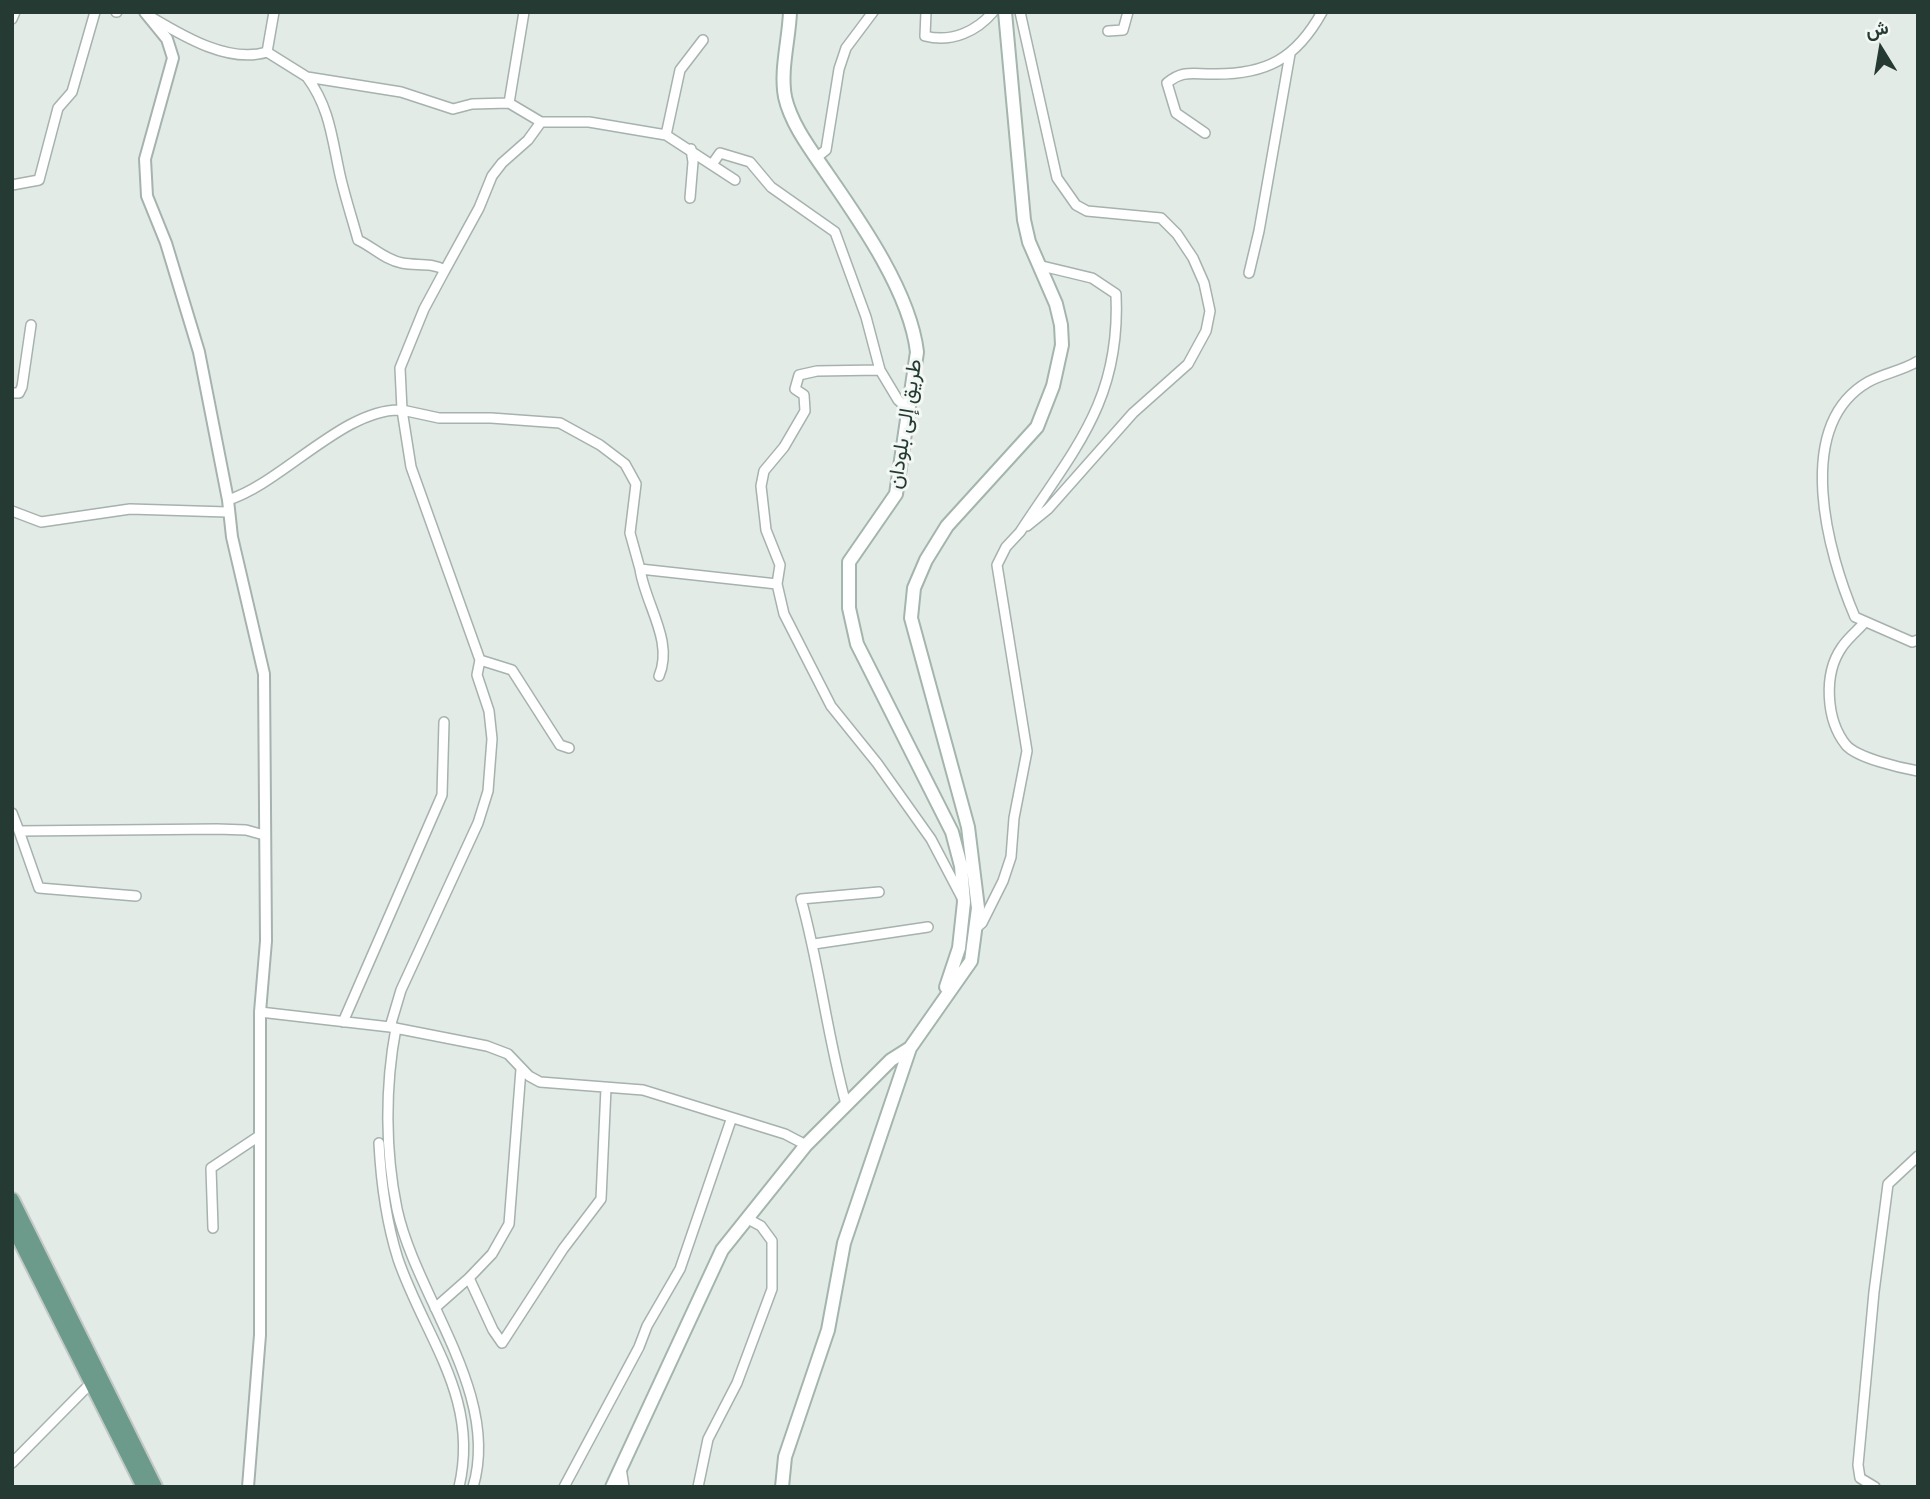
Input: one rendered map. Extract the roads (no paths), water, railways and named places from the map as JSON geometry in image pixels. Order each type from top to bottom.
[{"type":"main road","name":"طريق إلى بلودان","points":[[790,12],[783,83],[785,100],[816,158],[904,303],[914,331],[917,352],[896,494],[849,562],[849,608],[857,644],[952,832],[961,866],[964,902],[959,948],[943,997]]},
{"type":"main road","points":[[782,1487],[785,1457],[828,1330],[850,1222],[910,1048],[943,997],[971,961],[976,928],[978,908],[968,827],[911,618],[914,589],[926,560],[947,526],[1037,427],[1053,386],[1062,345],[1056,304],[1038,265],[1024,220],[1005,12]]},
{"type":"main road","points":[[612,1487],[722,1250],[806,1145],[891,1060],[910,1048]]},
{"type":"main road","points":[[12,1200],[155,1487]]},
{"type":"main road","points":[[12,1224],[144,1487]]},
{"type":"main road","points":[[774,1487],[783,1437],[813,1371]]},
{"type":"street","points":[[12,19],[15,12]]},
{"type":"street","points":[[12,185],[39,180],[58,108],[72,92],[95,12]]},
{"type":"street","points":[[267,52],[275,12]]},
{"type":"street","points":[[509,103],[524,12]]},
{"type":"street","points":[[816,158],[826,150],[839,69],[846,48],[873,12]]},
{"type":"street","points":[[926,12],[925,36],[934,38],[955,36],[979,28],[993,12]]},
{"type":"street","points":[[976,928],[982,923],[998,892],[1011,857],[1014,818],[1027,751],[997,565],[1006,547],[1048,509],[1133,413],[1188,364],[1206,331],[1210,312],[1204,283],[1193,258],[1177,234],[1161,218],[1087,211],[1076,205],[1057,178],[1020,12]]},
{"type":"street","points":[[1108,30],[1123,30],[1128,12]]},
{"type":"street","points":[[1205,133],[1177,113],[1167,83],[1179,73],[1231,74],[1270,67],[1290,54],[1309,35],[1322,12]]},
{"type":"street","points":[[146,13],[174,30],[216,49],[252,57],[267,52]]},
{"type":"street","points":[[146,13],[167,40],[173,58],[145,159],[147,195],[166,243],[200,352],[228,500],[227,512],[264,674],[266,940],[260,1012],[259,1369],[248,1487]]},
{"type":"street","points":[[666,135],[680,71],[703,40]]},
{"type":"street","points":[[267,52],[307,77],[322,97],[358,240],[388,259],[404,264],[434,264],[445,270]]},
{"type":"street","points":[[1248,273],[1259,231],[1290,54]]},
{"type":"street","points":[[307,77],[401,92],[453,109],[472,104],[509,103],[541,122],[589,122],[666,135],[713,163],[735,180]]},
{"type":"street","points":[[473,1487],[476,1476],[476,1420],[457,1354],[420,1279],[397,1209],[387,1090],[393,1028],[401,990],[478,823],[488,791],[492,739],[489,711],[477,674],[480,660],[411,467],[402,410],[400,368],[424,309],[469,229],[492,176],[502,163],[528,140],[541,122]]},
{"type":"street","points":[[690,198],[693,162],[691,149]]},
{"type":"street","points":[[713,163],[720,153],[750,162],[771,187],[835,232],[866,317],[880,370],[898,400],[908,409]]},
{"type":"street","points":[[1020,532],[1099,409],[1111,371],[1118,333],[1116,294],[1092,278],[1038,265]]},
{"type":"street","points":[[12,393],[19,393],[22,387],[31,326]]},
{"type":"street","points":[[1918,361],[1899,372],[1868,382],[1856,392],[1836,418],[1824,452],[1822,494],[1829,543],[1855,617],[1912,642],[1918,640]]},
{"type":"street","points":[[880,370],[817,371],[799,375],[795,389],[804,395],[804,411],[785,447],[764,471],[761,486],[766,530],[780,565],[777,584],[784,614],[816,681],[930,839],[964,902]]},
{"type":"street","points":[[228,500],[251,493],[336,434],[391,410],[439,418],[491,418],[560,423],[600,445],[625,464],[636,484],[631,533],[645,594],[664,644],[664,665],[659,676]]},
{"type":"street","points":[[12,511],[41,522],[103,511],[227,512]]},
{"type":"street","points":[[640,569],[777,584]]},
{"type":"street","points":[[1864,623],[1841,648],[1832,666],[1829,713],[1847,747],[1895,767],[1918,771]]},
{"type":"street","points":[[480,660],[512,670],[561,745],[569,748]]},
{"type":"street","points":[[344,1022],[442,794],[443,722]]},
{"type":"street","points":[[1895,767],[1918,762]]},
{"type":"street","points":[[12,813],[39,888],[136,896]]},
{"type":"street","points":[[19,831],[217,829],[246,830],[264,835]]},
{"type":"street","points":[[846,1104],[825,1019],[814,944],[801,900],[879,892]]},
{"type":"street","points":[[814,944],[929,927]]},
{"type":"street","points":[[260,1012],[393,1028],[487,1046],[508,1054],[540,1082],[643,1090],[785,1134],[806,1145]]},
{"type":"street","points":[[435,1308],[492,1254],[509,1224],[522,1069]]},
{"type":"street","points":[[469,1278],[493,1330],[502,1343],[563,1249],[601,1199],[606,1088]]},
{"type":"street","points":[[564,1487],[680,1269],[731,1119]]},
{"type":"street","points":[[213,1228],[211,1168],[259,1136]]},
{"type":"street","points":[[379,1143],[385,1202],[398,1260],[447,1366],[460,1402],[463,1444],[458,1487]]},
{"type":"street","points":[[1875,1487],[1860,1478],[1858,1465],[1874,1292],[1888,1184],[1918,1156]]},
{"type":"street","points":[[698,1487],[708,1439],[737,1383],[772,1289],[772,1241],[761,1226],[748,1219]]},
{"type":"street","points":[[12,1463],[92,1382]]},
{"type":"street","points":[[621,1468],[624,1487]]}]
